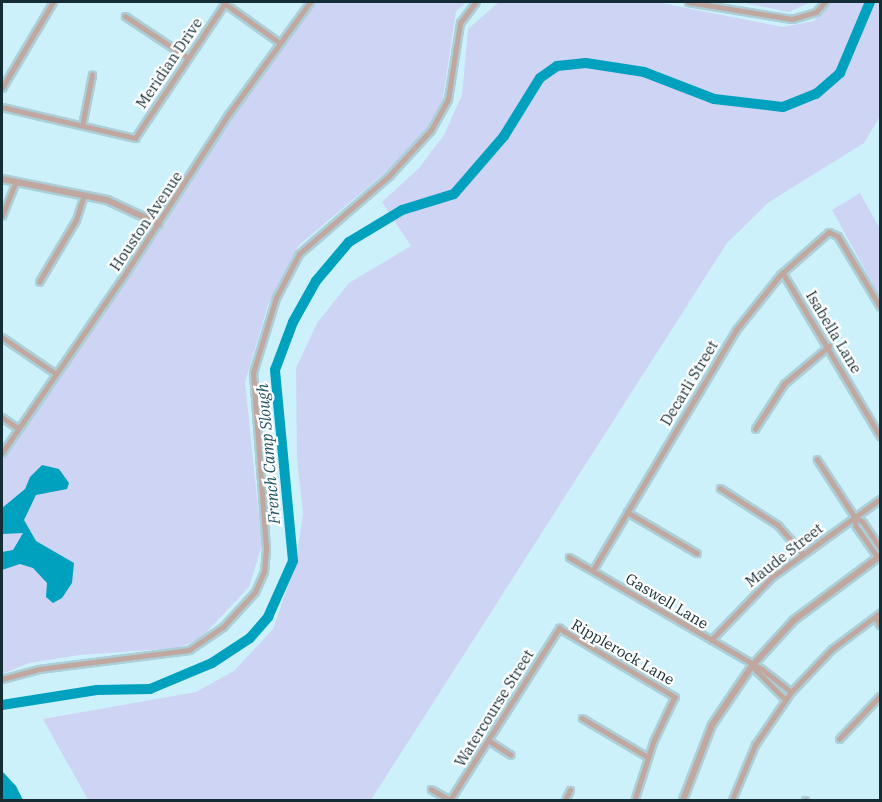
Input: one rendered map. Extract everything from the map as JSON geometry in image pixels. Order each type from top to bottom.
[{"type":"street","points":[[2,88],[53,2]]},
{"type":"street","points":[[224,2],[280,43]]},
{"type":"street","name":"Meridian Drive","points":[[82,126],[135,138],[224,2]]},
{"type":"street","name":"Houston Avenue","points":[[2,453],[310,2]]},
{"type":"street","points":[[2,679],[39,669],[195,648],[224,627],[255,592],[264,572],[266,549],[253,373],[276,298],[299,254],[389,176],[430,130],[448,99],[456,33],[476,2]]},
{"type":"street","points":[[688,2],[792,19],[816,12],[825,2]]},
{"type":"street","points":[[125,16],[187,57]]},
{"type":"street","points":[[2,107],[82,126],[92,75]]},
{"type":"street","points":[[2,179],[84,195],[121,205],[159,224]]},
{"type":"street","points":[[2,216],[16,182]]},
{"type":"street","points":[[39,282],[76,220],[84,195]]},
{"type":"street","name":"Decarli Street","points":[[592,570],[725,346],[783,273],[829,232],[834,233],[880,306]]},
{"type":"street","name":"Isabella Lane","points":[[783,273],[829,346],[880,436]]},
{"type":"street","points":[[2,337],[55,373]]},
{"type":"street","points":[[755,429],[784,384],[829,346]]},
{"type":"street","points":[[2,417],[18,428]]},
{"type":"street","points":[[817,459],[855,517],[863,522],[880,547]]},
{"type":"street","points":[[720,488],[778,525],[802,553]]},
{"type":"street","name":"Maude Street","points":[[711,640],[753,594],[802,553],[880,499]]},
{"type":"street","points":[[627,512],[697,553]]},
{"type":"street","points":[[682,801],[712,725],[752,666],[794,620],[879,557],[856,526],[855,517]]},
{"type":"street","name":"Gaswell Lane","points":[[569,557],[752,666],[785,699]]},
{"type":"street","points":[[732,801],[755,745],[785,699],[832,649],[878,615],[880,625]]},
{"type":"street","name":"Ripplerock Lane","points":[[559,628],[675,697],[648,757]]},
{"type":"street","name":"Watercourse Street","points":[[450,800],[559,628]]},
{"type":"street","name":"Gaswell Lane","points":[[752,666],[762,669],[791,692]]},
{"type":"street","points":[[839,739],[880,696]]},
{"type":"street","points":[[582,718],[648,757],[635,801]]},
{"type":"street","points":[[488,740],[511,755]]},
{"type":"street","points":[[431,789],[450,800]]},
{"type":"street","points":[[565,801],[570,790]]},
{"type":"shaded area","points":[[317,2],[467,2],[456,11],[443,98],[436,116],[406,155],[298,246],[268,305],[245,382],[262,545],[249,587],[200,639],[177,648],[80,655],[29,663],[2,674],[2,460],[129,278],[229,123]]},
{"type":"shaded area","points":[[499,2],[656,2],[783,27],[814,21],[829,2],[880,2],[880,116],[864,143],[769,202],[727,243],[371,800],[88,800],[43,719],[196,692],[234,671],[273,629],[296,563],[303,513],[297,459],[296,368],[317,323],[349,283],[411,246],[382,202],[419,168],[444,135],[462,95],[468,29]]},
{"type":"shaded area","points":[[740,2],[811,2],[789,12]]},
{"type":"shaded area","points":[[860,193],[880,229],[880,297],[832,210]]},
{"type":"water","points":[[42,465],[59,469],[69,483],[67,489],[36,495],[24,520],[36,541],[74,563],[72,583],[62,598],[53,603],[46,597],[47,583],[33,568],[20,564],[2,570],[2,552],[13,550],[23,533],[2,534],[2,508],[25,489],[30,477]]},
{"type":"water","points":[[2,771],[16,786],[23,800],[2,800]]},
{"type":"waterway","name":"French Camp Slough","points":[[2,705],[97,690],[150,689],[212,663],[250,638],[268,617],[293,561],[275,370],[293,322],[316,281],[349,242],[402,210],[454,194],[504,136],[540,78],[557,66],[586,63],[644,72],[714,99],[783,107],[816,94],[840,73],[870,2]]}]
